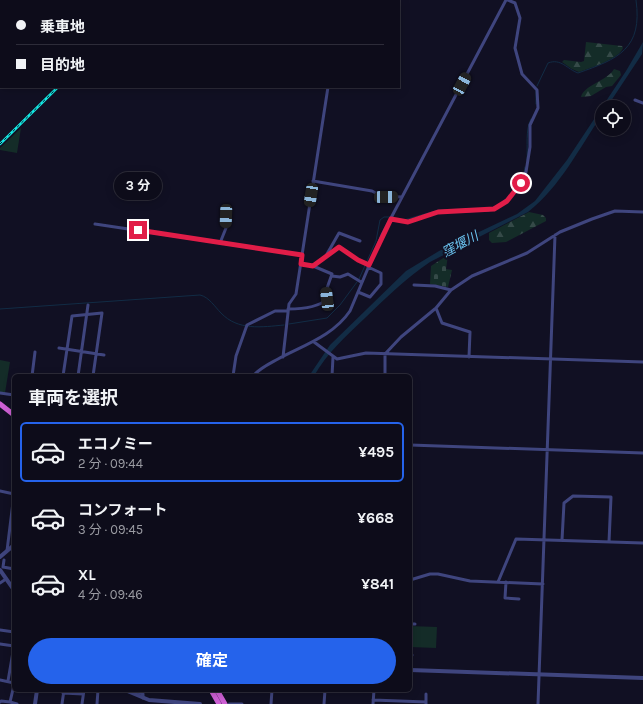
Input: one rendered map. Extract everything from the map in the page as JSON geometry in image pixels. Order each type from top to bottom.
[{"type":"highway","points":[[0,404],[12,413]]},
{"type":"highway","points":[[0,408],[12,418]]},
{"type":"highway","points":[[212,692],[220,704]]},
{"type":"highway","points":[[218,692],[225,704]]},
{"type":"street","points":[[255,374],[262,368],[314,342],[346,318],[368,265],[391,218],[507,0],[515,3],[520,18],[515,48],[522,74],[537,90],[538,108],[530,125],[528,160],[521,183],[507,201],[494,209],[438,212],[408,222],[391,218]]},
{"type":"street","points":[[283,357],[287,310],[296,294],[328,88]]},
{"type":"street","points":[[635,100],[643,103]]},
{"type":"street","points":[[314,181],[372,191],[381,196],[402,197]]},
{"type":"street","points":[[385,374],[385,354],[401,337],[436,308],[451,290],[472,276],[526,253],[560,232],[615,211],[643,212]]},
{"type":"street","points":[[220,243],[226,228],[226,216]]},
{"type":"street","points":[[95,224],[302,255]]},
{"type":"street","points":[[326,256],[339,234],[360,240]]},
{"type":"street","points":[[538,704],[555,235]]},
{"type":"street","points":[[313,266],[339,247],[380,273],[380,286],[370,297],[358,292]]},
{"type":"street","points":[[301,264],[313,266],[332,276],[340,277],[348,274],[361,282]]},
{"type":"street","points":[[233,374],[236,356],[246,326],[276,311],[301,309],[324,302],[327,299],[326,291],[332,276]]},
{"type":"street","points":[[414,285],[435,286],[451,290]]},
{"type":"street","points":[[78,374],[88,305]]},
{"type":"street","points":[[436,308],[442,323],[470,332],[469,357]]},
{"type":"street","points":[[63,374],[72,316],[102,313],[93,374]]},
{"type":"street","points":[[314,342],[322,350],[337,359],[357,354],[385,354],[643,362]]},
{"type":"street","points":[[59,348],[104,355]]},
{"type":"street","points":[[32,374],[35,352]]},
{"type":"street","points":[[332,357],[332,374]]},
{"type":"street","points":[[0,393],[12,395]]},
{"type":"street","points":[[412,445],[643,453]]},
{"type":"street","points":[[0,491],[12,494]]},
{"type":"street","points":[[562,540],[564,503],[573,496],[611,496],[609,542]]},
{"type":"street","points":[[7,551],[12,510]]},
{"type":"street","points":[[498,582],[516,539],[643,543]]},
{"type":"street","points":[[12,547],[2,559],[3,567],[12,568]]},
{"type":"street","points":[[0,570],[12,587]]},
{"type":"street","points":[[412,579],[430,574],[438,574],[466,580],[543,584]]},
{"type":"street","points":[[0,584],[6,579]]},
{"type":"street","points":[[506,582],[505,598],[519,599]]},
{"type":"street","points":[[0,630],[12,632]]},
{"type":"street","points":[[0,644],[12,646]]},
{"type":"street","points":[[8,682],[12,658]]},
{"type":"street","points":[[412,670],[643,678]]},
{"type":"street","points":[[0,680],[12,683]]},
{"type":"street","points":[[10,702],[12,692]]},
{"type":"street","points":[[35,704],[37,692]]},
{"type":"street","points":[[62,704],[64,692],[84,692],[82,704]]},
{"type":"street","points":[[97,704],[98,692]]},
{"type":"street","points":[[130,692],[143,698],[200,704]]},
{"type":"street","points":[[138,692],[143,694],[143,698]]},
{"type":"street","points":[[271,704],[272,692]]},
{"type":"street","points":[[324,704],[325,692]]},
{"type":"street","points":[[374,692],[373,702],[426,703],[426,694]]},
{"type":"street","points":[[0,702],[17,704]]},
{"type":"street","points":[[229,704],[242,704]]},
{"type":"green space","points":[[586,42],[622,46],[623,48],[616,56],[597,66],[579,72],[562,62],[564,60],[584,61]]},
{"type":"green space","points":[[614,69],[620,71],[621,75],[612,86],[606,87],[591,96],[581,97],[586,89],[606,77]]},
{"type":"green space","points":[[21,128],[17,153],[0,150],[0,148]]},
{"type":"green space","points":[[529,212],[543,215],[546,218],[546,221],[506,242],[492,243],[489,240],[489,233]]},
{"type":"green space","points":[[448,255],[446,269],[452,270],[448,287],[430,284],[431,266]]},
{"type":"green space","points":[[0,360],[10,362],[5,393],[0,392]]},
{"type":"green space","points":[[412,626],[437,627],[436,648],[412,647]]},
{"type":"water","points":[[643,42],[642,54],[612,100],[607,100]]},
{"type":"water","name":"窪堰川","points":[[595,118],[595,126],[560,179],[540,202],[528,212],[421,268],[396,288],[344,338],[331,352],[315,374],[310,374],[330,345],[406,271],[439,251],[517,214],[535,201],[567,160]]},
{"type":"waterway","points":[[537,86],[548,63],[557,62],[578,73],[605,63],[625,50],[636,30],[636,0]]},
{"type":"waterway","points":[[536,89],[536,104]]},
{"type":"waterway","points":[[527,160],[527,133],[531,119]]},
{"type":"waterway","points":[[524,173],[525,167]]},
{"type":"waterway","points":[[501,203],[509,196]]},
{"type":"waterway","points":[[404,220],[439,210],[491,208]]},
{"type":"waterway","points":[[359,279],[376,241],[380,220],[384,217],[391,217]]},
{"type":"waterway","points":[[289,324],[327,318],[340,305],[357,282]]},
{"type":"waterway","points":[[0,309],[200,295],[209,300],[221,313],[235,323],[259,327],[284,325]]},
{"type":"railway","points":[[0,144],[57,88]]},
{"type":"route","points":[[138,230],[302,255],[301,264],[313,266],[340,247],[358,260],[369,265],[382,235],[391,219],[408,222],[438,212],[494,209],[507,201],[521,183]]}]
